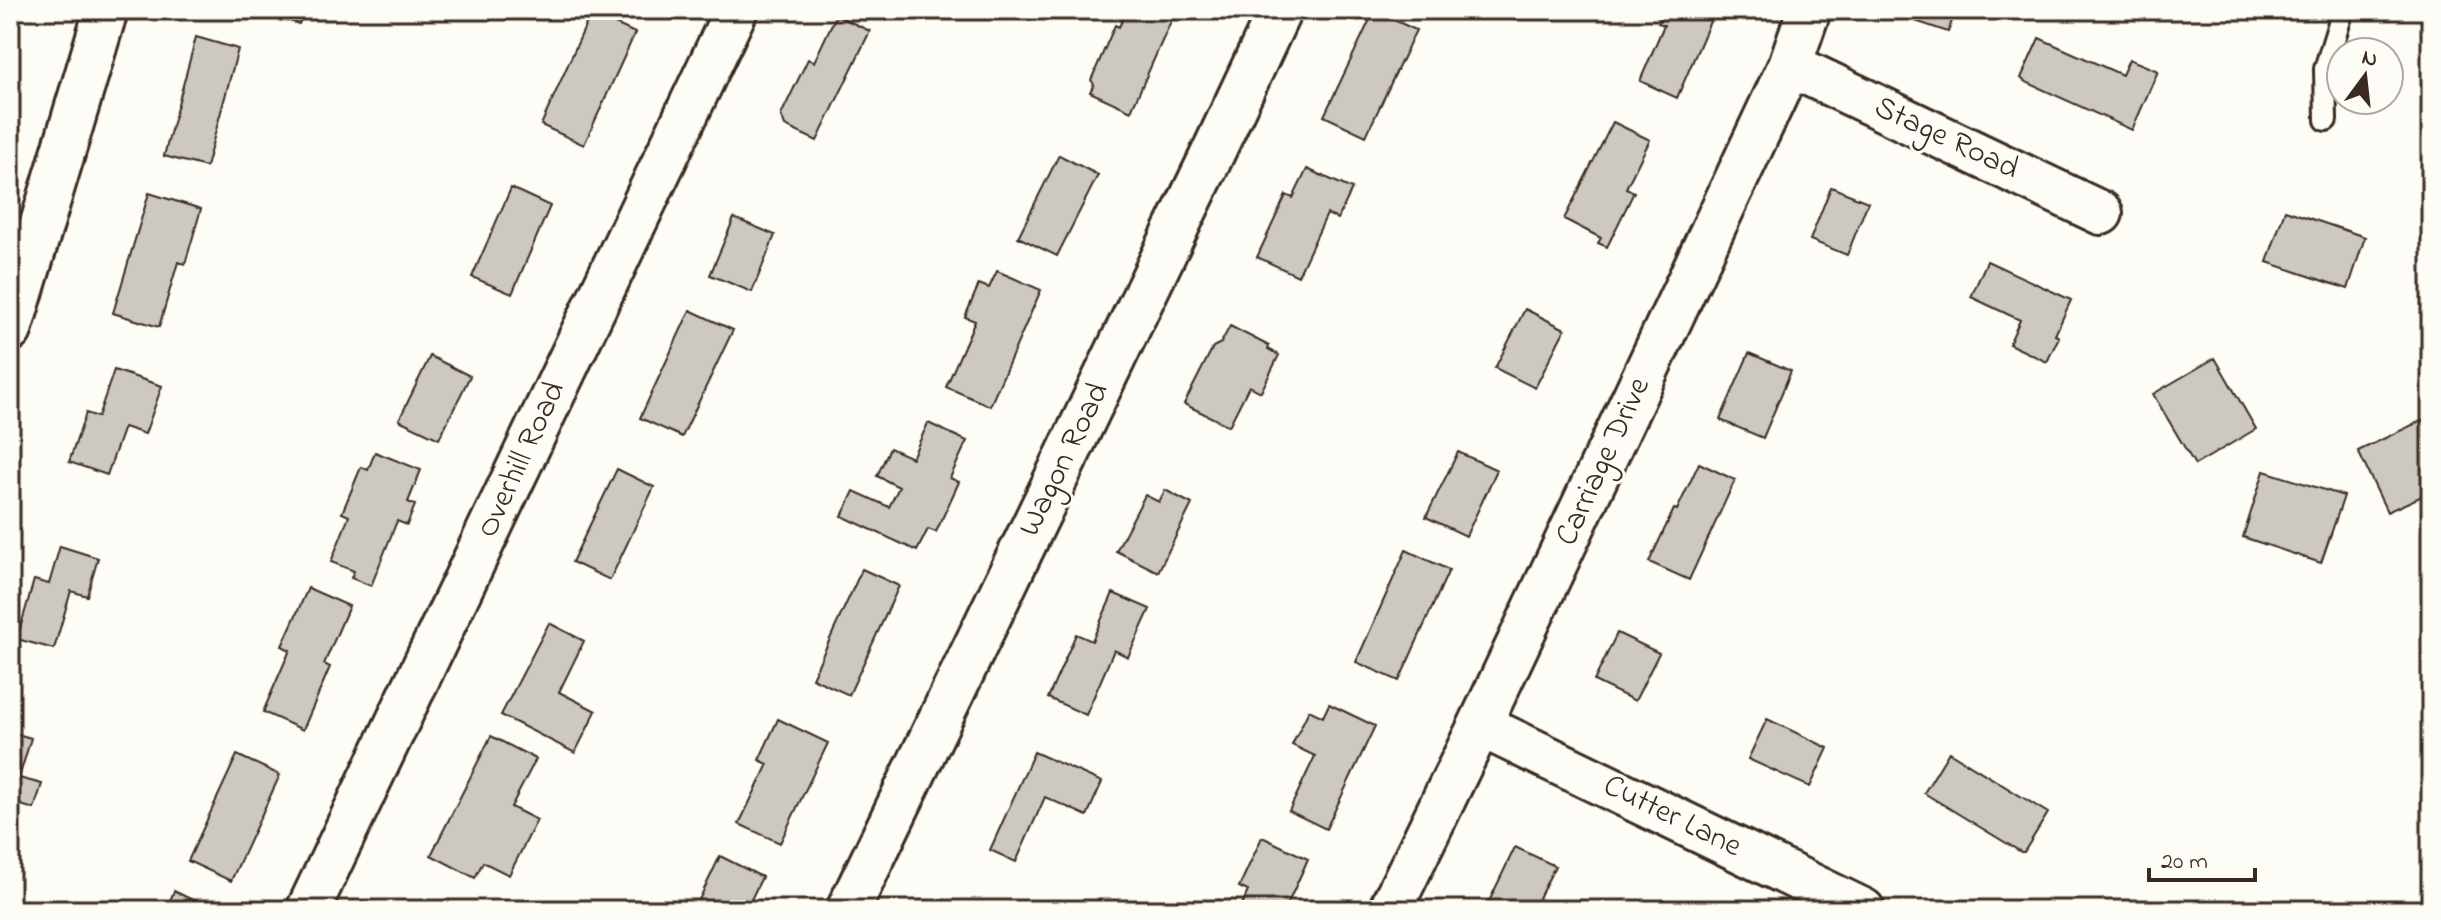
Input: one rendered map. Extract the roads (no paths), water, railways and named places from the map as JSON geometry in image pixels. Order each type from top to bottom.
[{"type":"street","points":[[10,330],[106,10]]},
{"type":"street","name":"Overhill Road","points":[[308,910],[736,10]]},
{"type":"street","name":"Wagon Road","points":[[848,910],[1280,10]]},
{"type":"street","name":"Carriage Drive","points":[[1390,910],[1790,65],[1809,10]]},
{"type":"street","name":"Stage Road","points":[[1790,65],[2101,213]]},
{"type":"street","name":"Cutter Lane","points":[[1480,725],[1863,910]]},
{"type":"lane","points":[[2326,120],[2325,69],[2343,10]]}]
